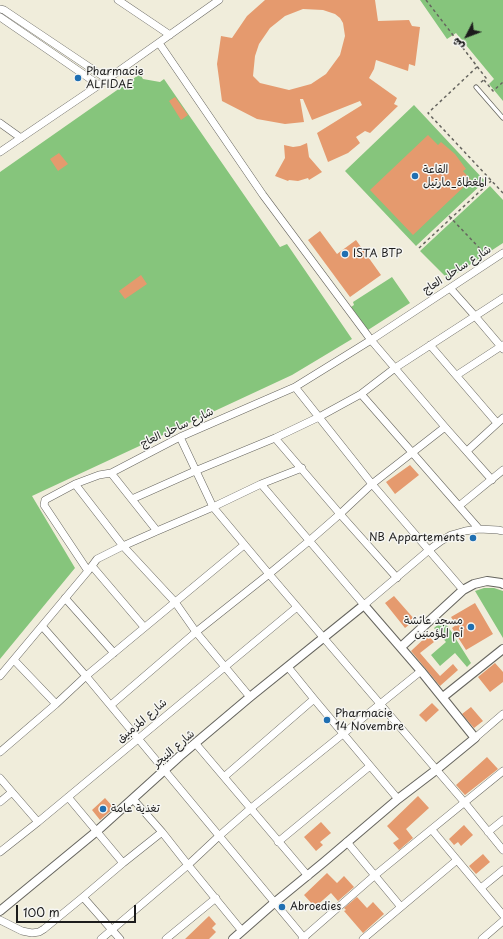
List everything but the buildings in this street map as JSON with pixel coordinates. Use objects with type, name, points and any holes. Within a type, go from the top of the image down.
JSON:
[{"type":"street","points":[[118,0],[170,35]]},
{"type":"street","points":[[0,152],[99,85],[219,0]]},
{"type":"street","points":[[0,9],[4,10],[107,79]]},
{"type":"street","points":[[0,17],[99,85]]},
{"type":"street","points":[[159,42],[263,195],[371,340],[492,480]]},
{"type":"street","points":[[0,123],[21,138]]},
{"type":"street","name":"شارع ساحل العاج","points":[[90,568],[44,505],[45,500],[75,484],[99,475],[111,473],[180,438],[294,388],[371,340],[503,253]]},
{"type":"street","points":[[450,288],[502,347],[457,375]]},
{"type":"street","points":[[132,499],[275,438],[319,417],[361,394],[430,344],[503,298]]},
{"type":"street","points":[[430,344],[497,423]]},
{"type":"street","points":[[294,388],[372,484],[463,590]]},
{"type":"street","points":[[361,394],[479,529]]},
{"type":"street","points":[[467,451],[503,418]]},
{"type":"street","points":[[111,705],[196,632],[269,574],[340,514],[372,484],[445,427]]},
{"type":"street","points":[[180,438],[213,507],[503,850]]},
{"type":"street","points":[[275,438],[397,578]]},
{"type":"street","points":[[0,676],[97,559],[156,530],[213,507],[261,484],[302,468]]},
{"type":"street","points":[[459,506],[503,470]]},
{"type":"street","points":[[111,473],[156,530]]},
{"type":"street","points":[[75,484],[123,546],[175,602],[196,632],[250,697]]},
{"type":"street","points":[[261,484],[308,541],[401,647],[475,738]]},
{"type":"street","points":[[364,605],[429,550],[451,535],[479,529],[501,528]]},
{"type":"street","points":[[0,752],[86,676],[244,544]]},
{"type":"street","points":[[90,568],[144,627]]},
{"type":"street","points":[[401,647],[463,590],[474,584],[487,581],[503,584]]},
{"type":"street","points":[[65,598],[114,653]]},
{"type":"street","name":"شارع النيجر","points":[[0,911],[97,831],[250,697],[324,639],[364,605]]},
{"type":"street","name":"شارع المزمبيق","points":[[0,852],[297,607]]},
{"type":"street","points":[[42,626],[111,705],[303,938],[374,876],[503,771]]},
{"type":"street","points":[[443,698],[503,649]]},
{"type":"street","points":[[14,660],[56,704]]},
{"type":"street","points":[[288,667],[398,800]]},
{"type":"street","points":[[101,939],[188,865],[250,809],[421,671]]},
{"type":"street","points":[[224,777],[314,699]]},
{"type":"street","points":[[233,939],[347,842],[503,714]]},
{"type":"street","points":[[196,744],[308,876]]},
{"type":"street","points":[[278,842],[370,766]]},
{"type":"street","points":[[0,778],[38,822]]},
{"type":"street","points":[[0,802],[12,792]]},
{"type":"street","points":[[68,797],[123,863]]},
{"type":"street","points":[[133,800],[162,832],[242,931]]},
{"type":"street","points":[[488,832],[503,820]]},
{"type":"street","points":[[432,830],[503,915]]},
{"type":"street","points":[[0,920],[22,931],[39,932],[162,832]]},
{"type":"street","points":[[347,842],[400,907]]},
{"type":"street","points":[[363,939],[457,860]]},
{"type":"street","points":[[481,888],[503,870]]},
{"type":"street","points":[[83,897],[120,939]]},
{"type":"street","points":[[166,939],[216,898]]},
{"type":"street","points":[[482,939],[503,921]]},
{"type":"lane","points":[[476,87],[503,118]]},
{"type":"path","points":[[426,0],[486,78],[484,80],[493,91],[503,82]]},
{"type":"path","points":[[477,66],[428,113],[503,193]]},
{"type":"path","points":[[476,87],[484,80]]},
{"type":"path","points":[[419,248],[491,180]]},
{"type":"path","points":[[449,216],[491,261]]},
{"type":"green space","points":[[420,0],[503,0],[503,101],[489,84],[494,79],[456,33],[447,39]]},
{"type":"green space","points":[[140,74],[143,79],[160,82],[164,79],[280,247],[287,244],[352,339],[292,375],[32,496],[75,568],[0,659],[0,172]]},
{"type":"green space","name":"القاعة المغطاة_مارتيل","points":[[414,105],[485,181],[416,246],[345,171]]},
{"type":"green space","points":[[490,186],[503,200],[503,243],[448,279],[420,251]]},
{"type":"green space","points":[[392,277],[410,303],[368,330],[351,307],[354,305],[353,302]]},
{"type":"green space","points":[[484,588],[494,588],[503,591],[503,638],[475,591]]},
{"type":"green space","points":[[444,620],[471,663],[467,667],[455,653],[440,666],[431,655],[446,642],[434,628]]},
{"type":"place","name":"Pharmacie ALFIDAE","points":[[78,78]]},
{"type":"place","name":"القاعة المغطاة_مارتيل","points":[[415,176]]},
{"type":"place","name":"ISTA BTP","points":[[345,254]]},
{"type":"place","name":"NB Appartements","points":[[473,538]]},
{"type":"place","name":"مسجد عائشة أم المؤمنين","points":[[471,627]]},
{"type":"place","name":"Pharmacie 14 Novembre","points":[[327,720]]},
{"type":"place","name":"تغذية عامة","points":[[103,809]]},
{"type":"place","name":"Abroedies","points":[[282,907]]}]
